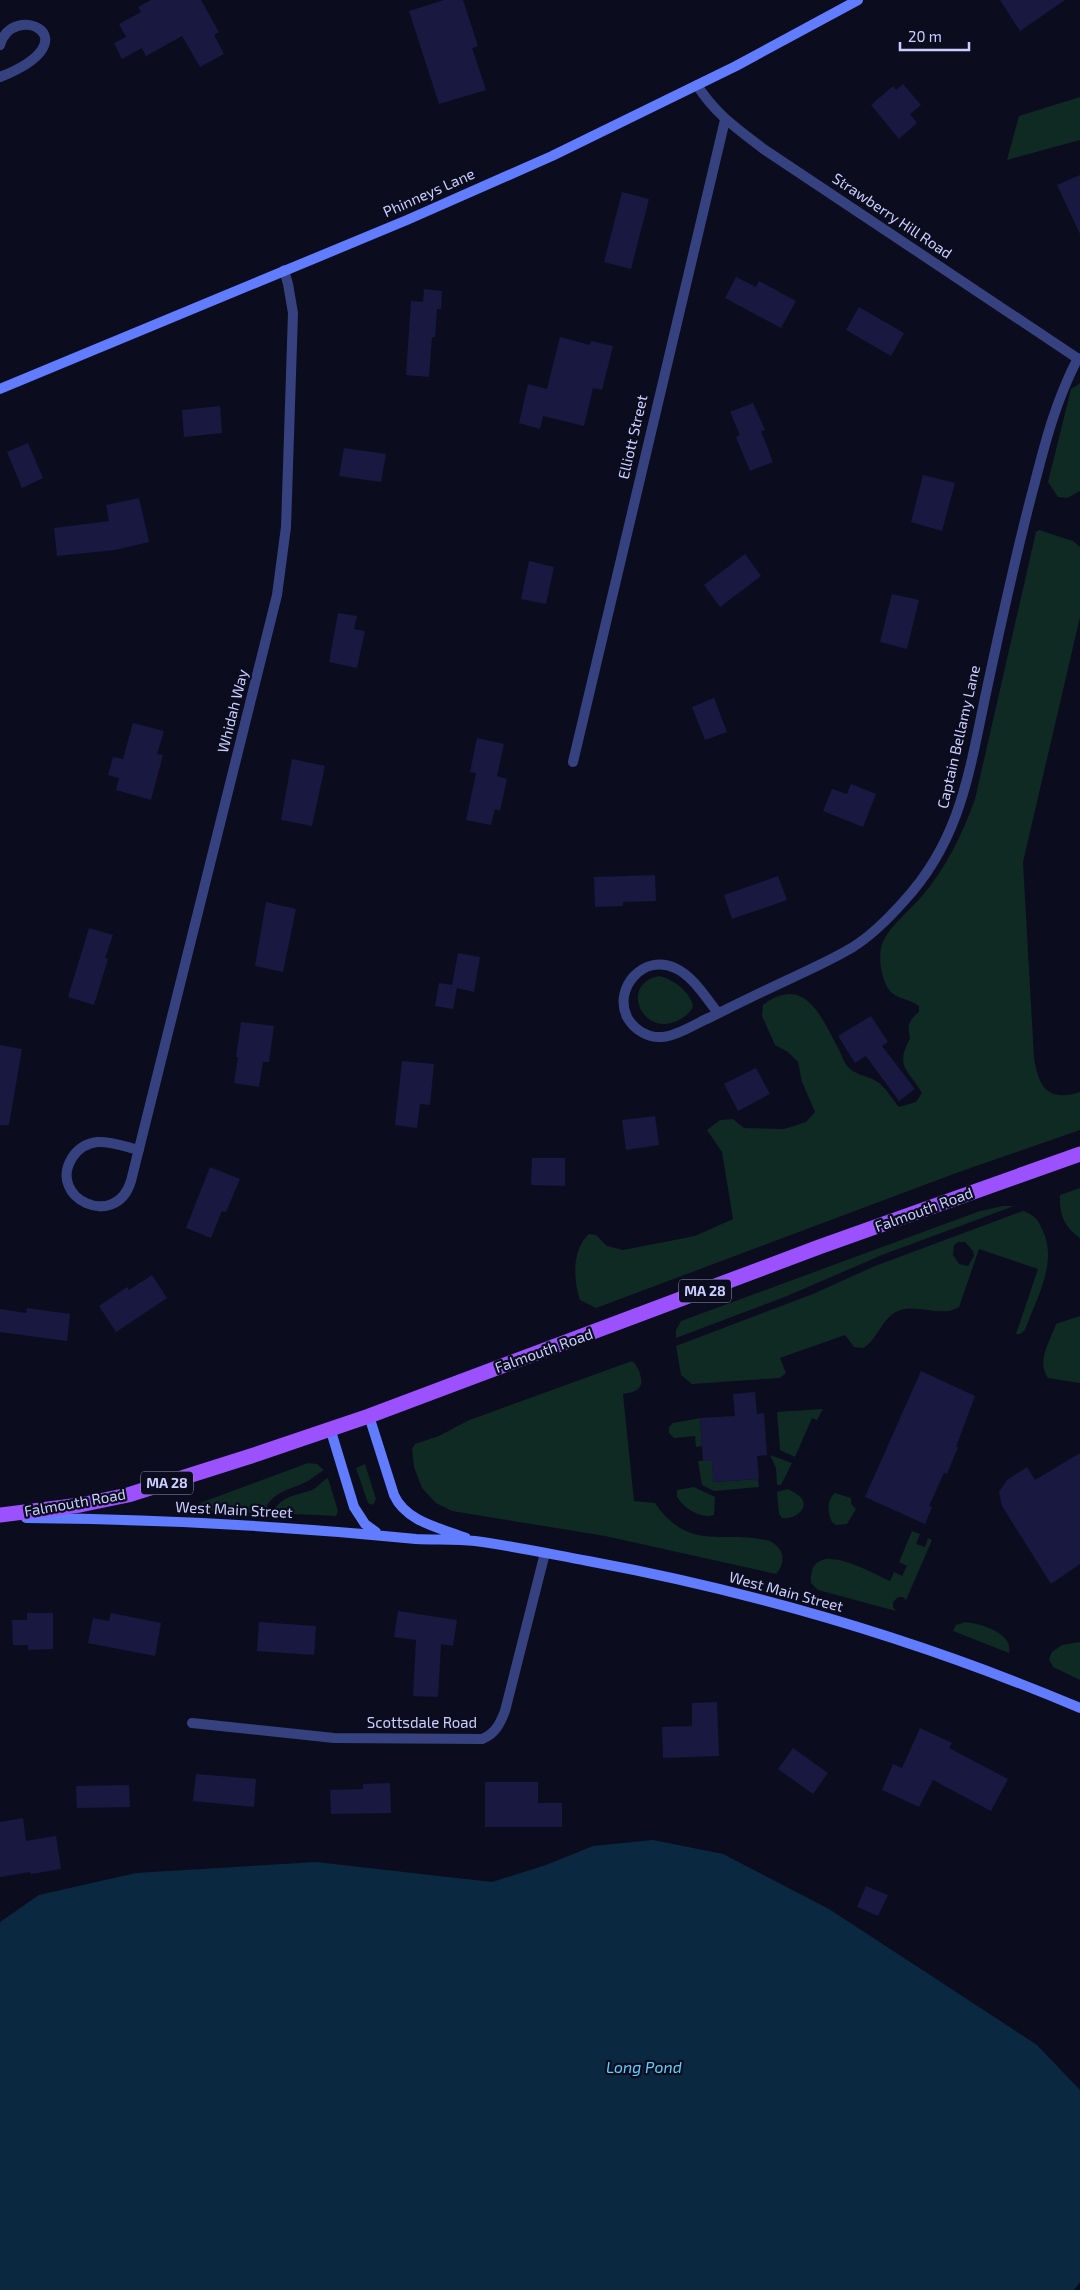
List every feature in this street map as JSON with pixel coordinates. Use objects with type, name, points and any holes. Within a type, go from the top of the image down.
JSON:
[{"type":"main road","name":"Phinneys Lane","points":[[0,389],[407,220],[552,156],[697,86],[858,0]]},
{"type":"main road","name":"Falmouth Road","points":[[0,1516],[80,1505],[128,1495],[369,1416],[819,1247],[1080,1154]]},
{"type":"main road","name":"West Main Street","points":[[369,1416],[394,1495],[400,1505],[411,1515],[424,1522],[474,1541]]},
{"type":"main road","points":[[330,1428],[354,1507],[365,1524],[377,1533]]},
{"type":"main road","name":"West Main Street","points":[[0,1516],[150,1520],[377,1533],[417,1539],[474,1541],[545,1553],[668,1576],[784,1605],[947,1656],[1019,1682],[1080,1708]]},
{"type":"street","points":[[0,44],[2,36],[16,14]]},
{"type":"street","points":[[0,77],[26,65],[36,55],[45,38],[46,28],[41,18]]},
{"type":"street","name":"Strawberry Hill Road","points":[[697,86],[706,100],[725,120],[765,150],[1079,359]]},
{"type":"street","name":"Elliott Street","points":[[573,762],[725,120]]},
{"type":"street","name":"Whidah Way","points":[[139,1150],[104,1142],[84,1146],[74,1155],[68,1167],[68,1180],[73,1193],[83,1202],[96,1206],[115,1203],[129,1188],[139,1150],[277,595],[286,527],[293,313],[284,270]]},
{"type":"street","name":"Captain Bellamy Lane","points":[[718,1013],[682,972],[662,964],[648,966],[635,974],[625,989],[623,1000],[629,1021],[640,1031],[654,1036],[668,1036],[718,1013],[854,946],[886,920],[919,884],[942,848],[956,819],[964,796],[1009,584],[1052,420],[1064,384],[1079,359]]},
{"type":"street","name":"Scottsdale Road","points":[[192,1723],[334,1738],[482,1739],[489,1736],[494,1732],[506,1711],[545,1553]]},
{"type":"green space","points":[[1080,97],[1080,140],[1007,160],[1019,116]]},
{"type":"green space","points":[[1080,383],[1080,491],[1067,498],[1058,497],[1048,482],[1071,389]]},
{"type":"green space","points":[[1039,530],[1073,541],[1080,547],[1080,617],[1023,862],[1034,1058],[1042,1085],[1047,1090],[1053,1094],[1060,1095],[1080,1092],[1080,1130],[959,1172],[596,1308],[580,1300],[575,1274],[577,1256],[583,1240],[589,1234],[596,1235],[607,1246],[623,1250],[695,1236],[733,1219],[722,1152],[707,1130],[720,1120],[733,1119],[744,1128],[784,1129],[806,1122],[815,1112],[802,1082],[798,1062],[788,1052],[775,1045],[762,1016],[763,1005],[778,996],[790,994],[801,997],[819,1013],[845,1063],[851,1070],[879,1083],[899,1107],[916,1102],[922,1093],[903,1062],[903,1056],[910,1038],[910,1023],[919,1012],[919,1006],[895,995],[889,990],[884,980],[881,966],[881,947],[890,930],[922,896],[939,874],[953,850],[975,799],[1036,532]]},
{"type":"green space","points":[[659,976],[680,986],[688,995],[693,1005],[685,1016],[677,1021],[665,1024],[654,1022],[645,1016],[640,1008],[638,998],[640,989],[647,981]]},
{"type":"green space","points":[[1080,1188],[1080,1238],[1066,1225],[1062,1214],[1060,1195]]},
{"type":"green space","points":[[1003,1206],[1014,1206],[882,1255],[787,1296],[676,1338],[676,1330],[681,1321],[980,1211]]},
{"type":"green space","points":[[1023,1211],[1035,1217],[1039,1222],[1047,1241],[1047,1267],[1044,1280],[1025,1330],[1020,1334],[1016,1334],[1038,1269],[979,1249],[959,1307],[953,1310],[901,1310],[894,1313],[884,1322],[873,1339],[863,1348],[854,1347],[845,1335],[780,1358],[786,1373],[780,1378],[692,1384],[681,1375],[676,1346],[813,1294],[875,1266]],"holes":[[[958,1242],[965,1242],[973,1251],[974,1256],[968,1266],[959,1264],[953,1255],[954,1245]]]},
{"type":"green space","points":[[1080,1316],[1080,1383],[1048,1378],[1043,1365],[1045,1351],[1056,1324]]},
{"type":"green space","points":[[632,1361],[640,1374],[641,1385],[636,1390],[623,1394],[634,1501],[655,1503],[668,1518],[681,1528],[694,1534],[770,1541],[779,1548],[782,1556],[781,1565],[776,1574],[605,1536],[452,1511],[436,1503],[422,1488],[414,1467],[412,1449],[415,1444],[439,1436],[467,1421]]},
{"type":"green space","points":[[823,1409],[817,1420],[812,1418],[795,1457],[780,1450],[777,1412]]},
{"type":"green space","points":[[700,1418],[702,1446],[696,1447],[695,1436],[674,1438],[669,1433],[669,1427],[673,1423]]},
{"type":"green space","points":[[770,1455],[792,1463],[781,1485],[777,1485],[776,1468]]},
{"type":"green space","points":[[712,1460],[714,1482],[758,1479],[759,1487],[714,1491],[702,1485],[698,1461]]},
{"type":"green space","points":[[308,1463],[317,1464],[324,1470],[307,1482],[275,1496],[264,1513],[200,1510],[192,1506]]},
{"type":"green space","points":[[365,1464],[376,1499],[373,1505],[368,1503],[356,1468]]},
{"type":"green space","points":[[328,1478],[338,1511],[336,1516],[273,1513],[276,1507],[284,1500],[312,1490]]},
{"type":"green space","points":[[694,1487],[715,1497],[714,1515],[703,1516],[693,1512],[677,1497],[677,1490]]},
{"type":"green space","points":[[788,1489],[798,1494],[804,1503],[798,1514],[790,1518],[782,1518],[779,1514],[777,1492]]},
{"type":"green space","points":[[835,1493],[851,1498],[851,1504],[856,1509],[847,1524],[836,1525],[830,1518],[829,1502]]},
{"type":"green space","points":[[912,1531],[920,1534],[916,1544],[925,1547],[928,1538],[932,1540],[906,1600],[903,1597],[898,1597],[893,1602],[893,1607],[896,1611],[818,1590],[811,1583],[813,1569],[819,1561],[829,1559],[855,1565],[890,1581],[894,1572],[902,1576],[907,1566],[899,1562]]},
{"type":"green space","points":[[966,1622],[988,1627],[1002,1635],[1009,1646],[1009,1653],[953,1631],[956,1625]]},
{"type":"green space","points":[[1080,1642],[1080,1680],[1053,1667],[1049,1659],[1052,1652],[1062,1645]]},
{"type":"water","name":"Long Pond","points":[[653,1840],[723,1854],[829,1909],[1037,2045],[1080,2090],[1080,2282],[1074,2290],[0,2290],[0,1922],[39,1895],[136,1873],[316,1862],[492,1882],[546,1865],[593,1846]]},
{"type":"building","points":[[151,0],[201,0],[219,32],[214,35],[224,54],[200,67],[182,36],[146,56],[142,48],[122,59],[114,43],[126,37],[119,24],[141,12],[138,7]]},
{"type":"building","points":[[444,0],[463,0],[478,46],[472,48],[486,90],[439,104],[409,11]]},
{"type":"building","points":[[1000,0],[1065,0],[1020,31]]},
{"type":"building","points":[[903,84],[921,105],[910,114],[917,123],[899,139],[871,105],[893,86],[896,90]]},
{"type":"building","points":[[1080,175],[1080,234],[1057,185]]},
{"type":"building","points":[[622,192],[649,199],[631,269],[604,262]]},
{"type":"building","points":[[736,277],[756,287],[759,281],[796,301],[781,328],[725,298]]},
{"type":"building","points":[[424,289],[442,291],[441,309],[437,309],[435,337],[432,337],[429,377],[406,375],[411,301],[423,302]]},
{"type":"building","points":[[859,307],[904,333],[891,356],[846,330]]},
{"type":"building","points":[[560,337],[590,345],[591,341],[613,346],[602,390],[593,388],[584,426],[543,416],[540,429],[519,423],[528,384],[547,389]]},
{"type":"building","points":[[753,403],[765,430],[761,431],[773,462],[750,471],[736,437],[740,435],[730,412]]},
{"type":"building","points":[[220,406],[222,433],[184,437],[182,410]]},
{"type":"building","points":[[28,443],[43,478],[22,488],[7,452]]},
{"type":"building","points":[[344,448],[386,454],[381,482],[339,476]]},
{"type":"building","points":[[923,475],[955,483],[942,531],[911,522]]},
{"type":"building","points":[[139,498],[149,542],[115,550],[57,556],[54,528],[109,521],[106,505]]},
{"type":"building","points":[[745,554],[761,576],[720,607],[704,585]]},
{"type":"building","points":[[529,561],[554,567],[546,604],[521,599]]},
{"type":"building","points":[[892,594],[919,600],[907,649],[880,642]]},
{"type":"building","points":[[338,613],[357,616],[354,629],[365,631],[357,668],[329,662]]},
{"type":"building","points":[[714,698],[727,732],[705,740],[692,707]]},
{"type":"building","points":[[133,723],[164,731],[157,754],[163,755],[151,800],[116,790],[119,778],[108,775],[113,757],[123,759]]},
{"type":"building","points":[[477,738],[504,744],[497,776],[507,779],[500,811],[495,809],[491,825],[466,820],[476,773],[470,772]]},
{"type":"building","points":[[292,759],[325,766],[312,826],[281,820]]},
{"type":"building","points":[[851,784],[876,794],[863,827],[823,811],[832,789],[847,794]]},
{"type":"building","points":[[655,875],[656,901],[623,902],[623,906],[595,907],[594,877]]},
{"type":"building","points":[[778,876],[787,900],[732,919],[724,895]]},
{"type":"building","points":[[266,902],[296,909],[283,972],[255,966]]},
{"type":"building","points":[[89,928],[113,935],[105,958],[108,959],[94,1005],[68,997]]},
{"type":"building","points":[[458,953],[480,957],[474,992],[457,988],[453,1009],[435,1006],[439,983],[452,985]]},
{"type":"building","points":[[871,1016],[888,1042],[882,1046],[915,1089],[899,1101],[866,1056],[855,1063],[838,1036]]},
{"type":"building","points":[[241,1022],[274,1026],[269,1062],[263,1062],[259,1087],[234,1083]]},
{"type":"building","points":[[0,1045],[22,1049],[9,1125],[0,1125]]},
{"type":"building","points":[[402,1061],[434,1064],[430,1105],[420,1104],[417,1128],[395,1125]]},
{"type":"building","points":[[756,1068],[770,1094],[738,1111],[724,1084]]},
{"type":"building","points":[[655,1116],[659,1145],[626,1150],[622,1120]]},
{"type":"building","points":[[532,1158],[565,1158],[565,1186],[531,1185]]},
{"type":"building","points":[[210,1167],[240,1179],[226,1212],[222,1211],[211,1238],[186,1228]]},
{"type":"building","points":[[152,1275],[167,1298],[116,1332],[99,1306],[127,1287],[129,1290]]},
{"type":"building","points":[[27,1308],[70,1314],[67,1341],[0,1332],[0,1309],[26,1313]]},
{"type":"building","points":[[921,1371],[975,1396],[947,1474],[944,1473],[929,1506],[932,1507],[925,1524],[865,1497]]},
{"type":"building","points":[[755,1392],[757,1414],[764,1413],[767,1455],[757,1456],[759,1479],[713,1482],[712,1461],[703,1461],[700,1418],[735,1416],[733,1394]]},
{"type":"building","points":[[1080,1453],[1080,1564],[1051,1584],[1002,1506],[999,1492],[1007,1480],[1027,1467],[1035,1480]]},
{"type":"building","points":[[398,1611],[457,1620],[453,1646],[441,1644],[438,1697],[413,1696],[416,1640],[394,1637]]},
{"type":"building","points":[[27,1613],[53,1613],[53,1649],[28,1650],[28,1645],[13,1645],[12,1620],[27,1620]]},
{"type":"building","points":[[111,1613],[161,1623],[155,1656],[88,1643],[93,1618],[109,1621]]},
{"type":"building","points":[[259,1622],[316,1626],[314,1655],[257,1651]]},
{"type":"building","points":[[717,1702],[719,1756],[663,1758],[662,1727],[692,1726],[692,1703]]},
{"type":"building","points":[[920,1728],[952,1743],[949,1748],[1008,1779],[991,1811],[933,1780],[919,1807],[882,1790],[893,1764],[902,1768]]},
{"type":"building","points":[[793,1748],[828,1773],[813,1794],[778,1769]]},
{"type":"building","points":[[196,1774],[256,1779],[254,1807],[193,1801]]},
{"type":"building","points":[[485,1782],[538,1782],[538,1803],[562,1803],[562,1827],[485,1827]]},
{"type":"building","points":[[390,1783],[391,1813],[331,1814],[330,1790],[363,1789],[363,1784]]},
{"type":"building","points":[[129,1785],[130,1807],[77,1808],[76,1786]]},
{"type":"building","points":[[23,1818],[26,1841],[56,1836],[61,1869],[0,1877],[0,1822]]},
{"type":"building","points":[[866,1886],[888,1895],[878,1916],[857,1907]]}]
